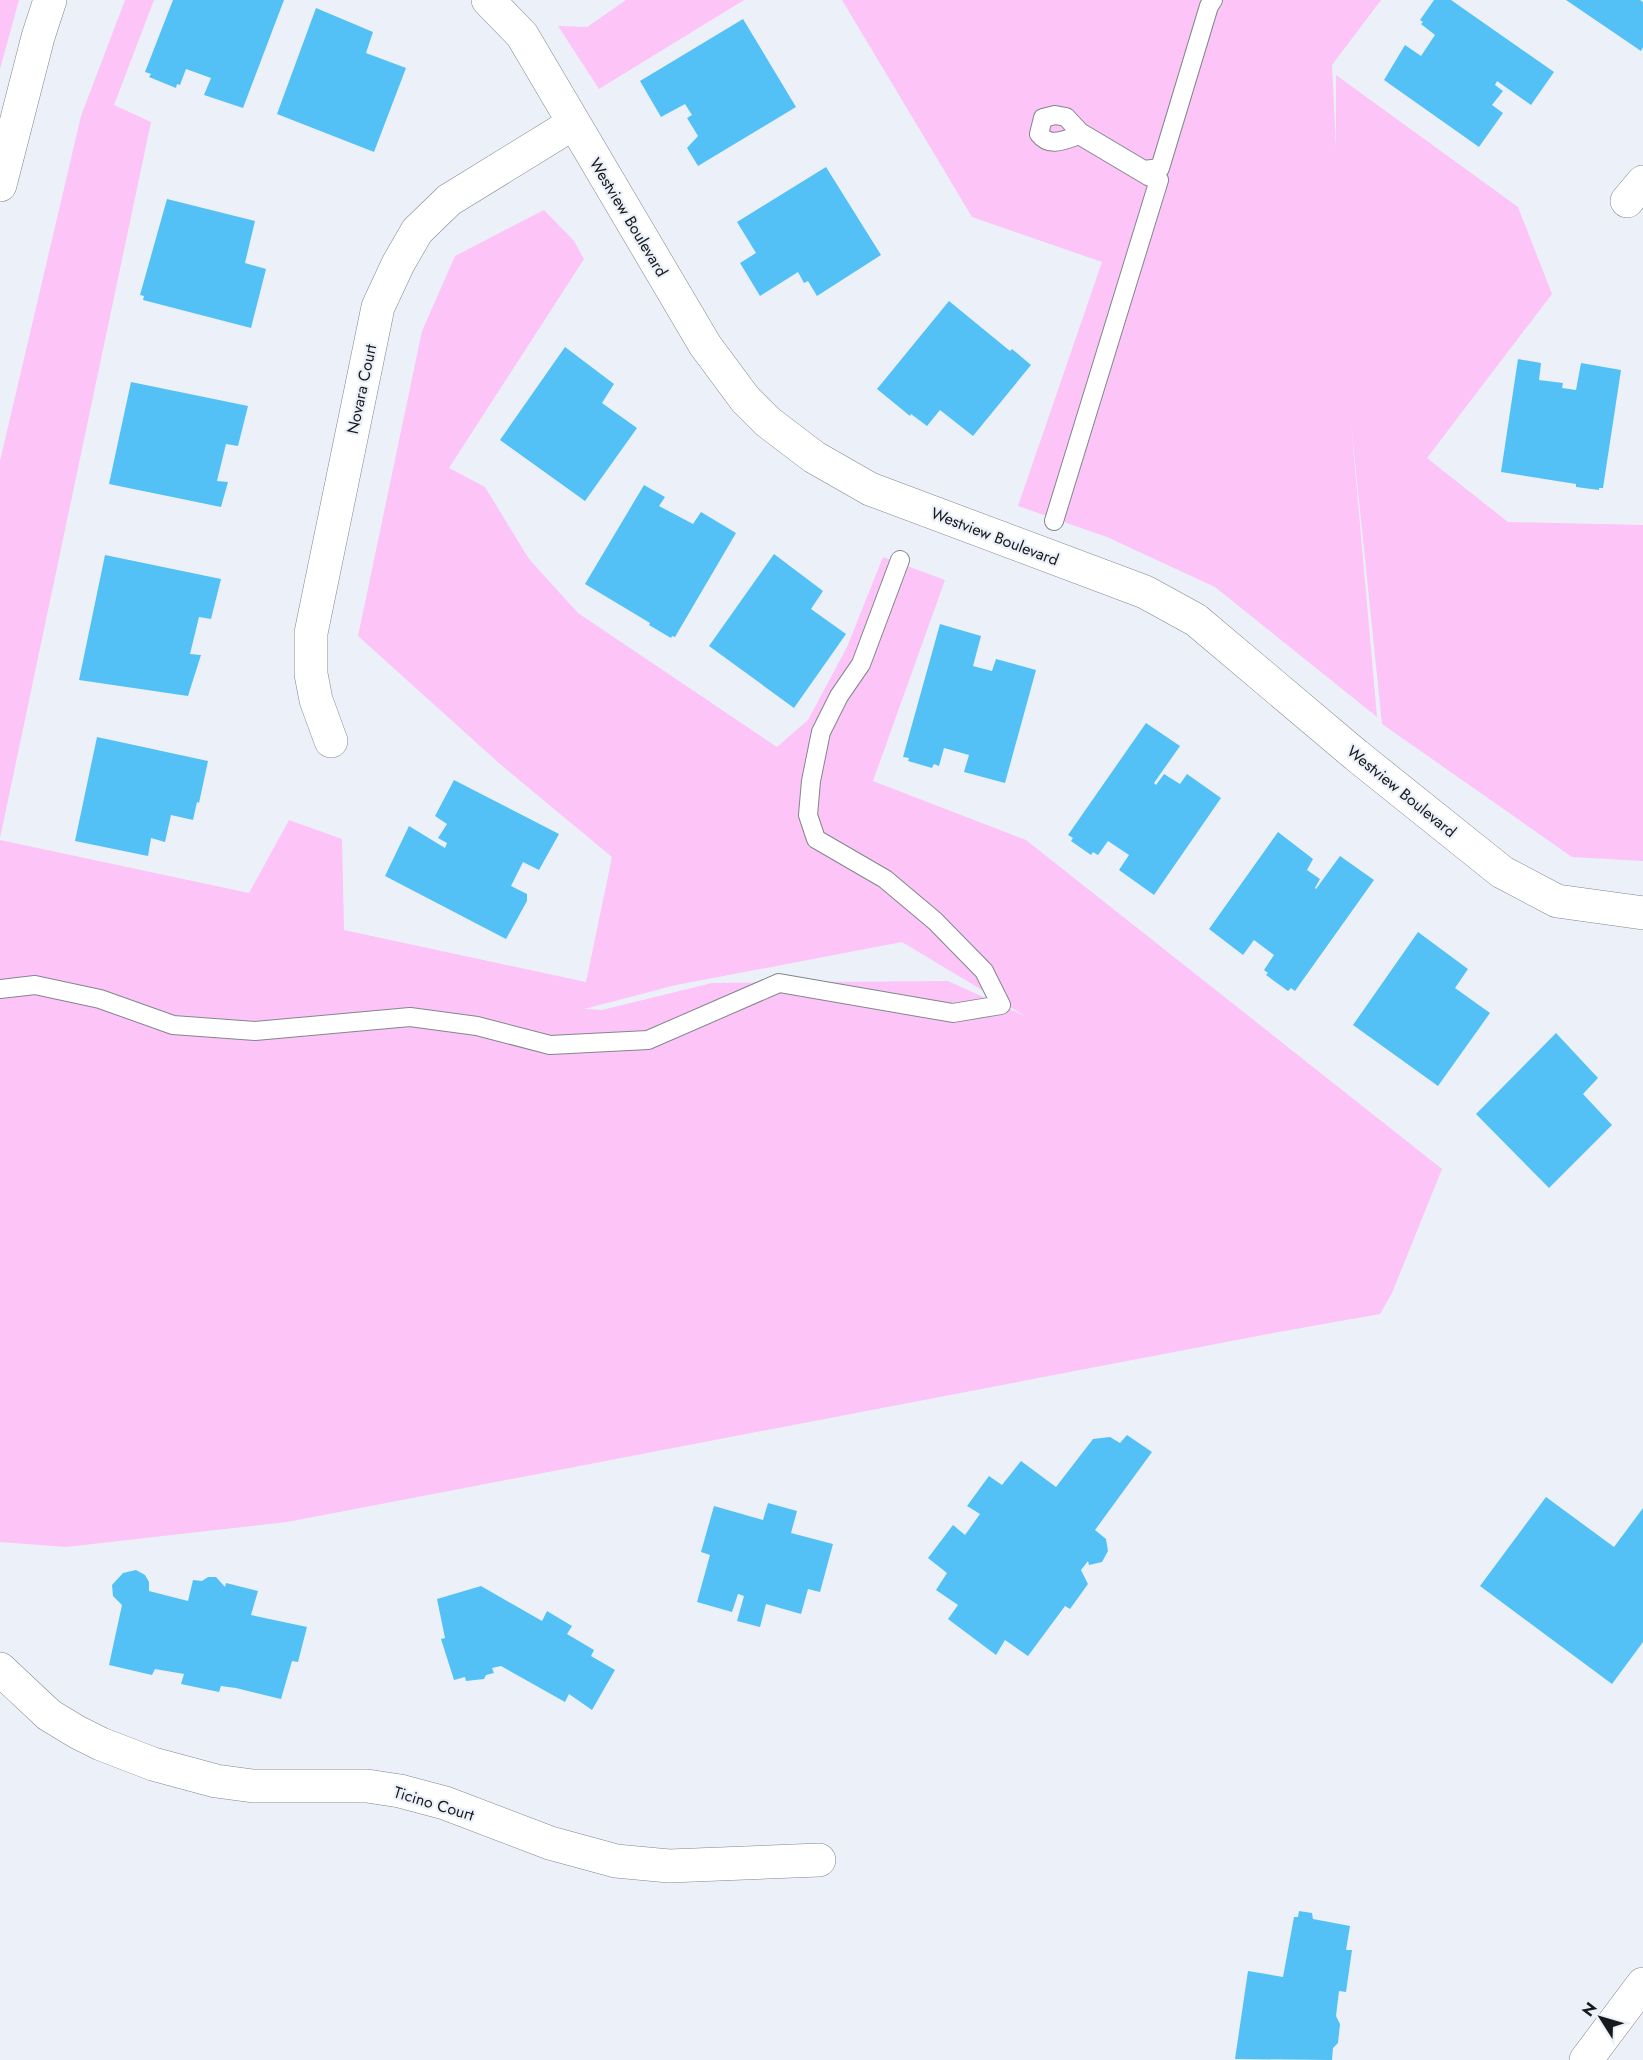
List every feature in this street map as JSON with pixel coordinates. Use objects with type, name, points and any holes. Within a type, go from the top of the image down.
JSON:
[{"type":"street","points":[[0,184],[35,48],[50,0]]},
{"type":"street","name":"Westview Boulevard","points":[[488,0],[522,35],[705,345],[745,399],[768,422],[814,457],[870,489],[1145,592],[1196,620],[1356,755],[1502,872],[1557,901],[1643,913]]},
{"type":"street","name":"Novara Court","points":[[331,741],[316,700],[311,674],[311,633],[378,307],[398,264],[417,231],[449,200],[574,123]]},
{"type":"street","name":"Ticino Court","points":[[0,1669],[49,1714],[77,1732],[153,1764],[216,1781],[253,1786],[367,1786],[400,1791],[445,1803],[550,1843],[616,1862],[669,1866],[819,1860]]},
{"type":"street","points":[[1586,2060],[1643,1984]]},
{"type":"lane","points":[[1054,521],[1159,180],[1148,176],[1078,135],[1057,143],[1044,140],[1039,134],[1043,118],[1055,115],[1066,117],[1080,132],[1144,170],[1160,168],[1209,6],[1213,0]]},
{"type":"lane","points":[[0,989],[35,985],[99,999],[173,1025],[255,1031],[410,1017],[477,1026],[550,1045],[648,1040],[779,982],[953,1013],[1002,1005],[984,970],[935,921],[885,879],[816,839],[808,815],[811,781],[820,732],[839,696],[861,664],[900,560]]},
{"type":"shaded area","points":[[0,0],[19,0],[0,69]]},
{"type":"shaded area","points":[[125,0],[154,0],[114,105],[151,122],[0,838],[0,461],[81,116]]},
{"type":"shaded area","points":[[626,0],[744,0],[599,89],[558,26],[587,27]]},
{"type":"shaded area","points":[[842,0],[1381,0],[1332,65],[1336,148],[1336,75],[1518,207],[1552,294],[1427,458],[1508,522],[1643,525],[1643,861],[1572,857],[1382,724],[1351,423],[1377,717],[1215,587],[1107,537],[1018,506],[1102,262],[972,217]]},
{"type":"shaded area","points":[[544,210],[574,241],[584,259],[449,468],[485,487],[529,559],[578,613],[777,747],[808,720],[847,647],[883,557],[945,580],[873,781],[1026,840],[1442,1169],[1392,1293],[1380,1314],[287,1522],[66,1547],[0,1542],[0,840],[249,893],[289,820],[342,839],[344,930],[586,982],[612,857],[500,764],[358,636],[422,331],[455,256]],"holes":[[[902,942],[1025,1016],[948,981],[712,983],[602,1010],[584,1009],[676,985]]]},
{"type":"building","points":[[173,0],[284,0],[243,108],[204,95],[211,78],[186,69],[180,85],[177,84],[176,88],[149,77],[151,74],[145,72]]},
{"type":"building","points":[[1434,0],[1451,0],[1554,72],[1531,105],[1497,81],[1495,85],[1503,91],[1492,105],[1503,113],[1479,147],[1384,80],[1405,45],[1421,56],[1435,35],[1421,24],[1423,22],[1420,20]]},
{"type":"building","points":[[1566,0],[1640,0],[1643,2],[1643,47],[1641,51]]},
{"type":"building","points":[[316,8],[373,32],[366,53],[406,68],[374,152],[277,114]]},
{"type":"building","points":[[743,19],[796,107],[698,166],[687,148],[698,136],[687,118],[692,115],[685,104],[661,117],[640,81]]},
{"type":"building","points":[[826,167],[881,255],[817,296],[808,281],[804,283],[798,272],[760,296],[740,263],[756,253],[737,222]]},
{"type":"building","points":[[167,199],[255,221],[245,263],[266,269],[251,328],[143,300],[144,296],[140,295]]},
{"type":"building","points":[[949,301],[1010,351],[1012,349],[1031,365],[973,436],[940,410],[927,426],[911,414],[910,416],[877,389]]},
{"type":"building","points":[[565,347],[614,384],[602,403],[637,428],[585,501],[500,440]]},
{"type":"building","points":[[1518,359],[1541,363],[1539,380],[1563,383],[1562,388],[1576,390],[1581,363],[1621,370],[1603,488],[1599,490],[1576,487],[1576,484],[1501,472]]},
{"type":"building","points":[[131,382],[248,406],[238,446],[226,444],[217,481],[228,482],[221,507],[109,484]]},
{"type":"building","points":[[644,485],[665,497],[659,506],[693,524],[701,512],[736,533],[675,637],[671,638],[585,584]]},
{"type":"building","points":[[774,554],[823,591],[811,609],[846,634],[794,708],[709,646]]},
{"type":"building","points":[[105,555],[221,579],[211,619],[199,617],[190,654],[201,655],[188,696],[79,680]]},
{"type":"building","points":[[940,624],[981,636],[973,666],[992,671],[996,659],[1036,670],[1005,783],[964,772],[969,755],[944,748],[939,766],[934,764],[932,768],[908,761],[909,758],[903,757]]},
{"type":"building","points":[[1146,723],[1180,746],[1154,783],[1156,785],[1164,774],[1180,784],[1187,774],[1221,798],[1154,895],[1119,870],[1129,855],[1108,841],[1098,855],[1093,852],[1091,855],[1071,841],[1073,838],[1068,835]]},
{"type":"building","points":[[97,737],[208,761],[193,820],[171,815],[165,842],[151,838],[148,856],[75,841]]},
{"type":"building","points":[[454,780],[559,834],[539,870],[523,862],[511,886],[527,894],[527,901],[506,939],[385,876],[409,826],[445,848],[447,843],[438,838],[447,824],[435,816]]},
{"type":"building","points":[[1278,832],[1313,859],[1307,870],[1320,879],[1316,889],[1340,856],[1374,880],[1295,991],[1291,988],[1288,991],[1266,975],[1268,973],[1264,970],[1274,955],[1254,940],[1243,955],[1209,929]]},
{"type":"building","points":[[1418,932],[1468,969],[1455,988],[1490,1013],[1438,1086],[1353,1025]]},
{"type":"building","points":[[1556,1033],[1598,1078],[1583,1094],[1612,1125],[1549,1188],[1476,1114]]},
{"type":"building","points":[[1127,1435],[1152,1452],[1095,1530],[1106,1539],[1108,1551],[1102,1562],[1089,1565],[1088,1561],[1081,1570],[1088,1584],[1070,1609],[1065,1606],[1028,1656],[1005,1640],[996,1655],[948,1619],[958,1605],[936,1590],[947,1573],[928,1558],[953,1525],[965,1535],[980,1514],[967,1506],[989,1476],[1002,1485],[1021,1461],[1056,1487],[1093,1439],[1110,1437],[1120,1443]]},
{"type":"building","points":[[1546,1497],[1614,1547],[1643,1508],[1643,1642],[1612,1684],[1480,1586]]},
{"type":"building","points":[[768,1503],[797,1511],[791,1533],[833,1544],[820,1592],[808,1589],[801,1614],[766,1604],[760,1627],[737,1621],[744,1596],[738,1594],[732,1612],[697,1602],[710,1555],[701,1552],[714,1506],[763,1520]]},
{"type":"building","points":[[136,1570],[145,1575],[149,1582],[149,1591],[188,1601],[193,1580],[202,1581],[208,1577],[216,1577],[225,1587],[226,1583],[258,1591],[251,1615],[307,1627],[298,1662],[292,1661],[281,1699],[236,1688],[221,1686],[219,1692],[181,1684],[184,1674],[155,1669],[152,1675],[109,1665],[122,1605],[113,1596],[112,1585],[123,1573]]},
{"type":"building","points":[[481,1586],[542,1621],[547,1611],[572,1626],[567,1634],[594,1650],[591,1656],[615,1670],[592,1710],[569,1694],[565,1702],[501,1666],[492,1668],[494,1673],[486,1675],[484,1679],[466,1681],[465,1677],[454,1680],[441,1639],[445,1638],[437,1599]]},
{"type":"building","points":[[1299,1911],[1312,1913],[1313,1919],[1350,1926],[1346,1950],[1352,1950],[1346,1992],[1339,1991],[1336,2016],[1340,2024],[1338,2043],[1333,2048],[1332,2060],[1235,2059],[1248,1971],[1283,1977],[1294,1917],[1298,1917]]}]
